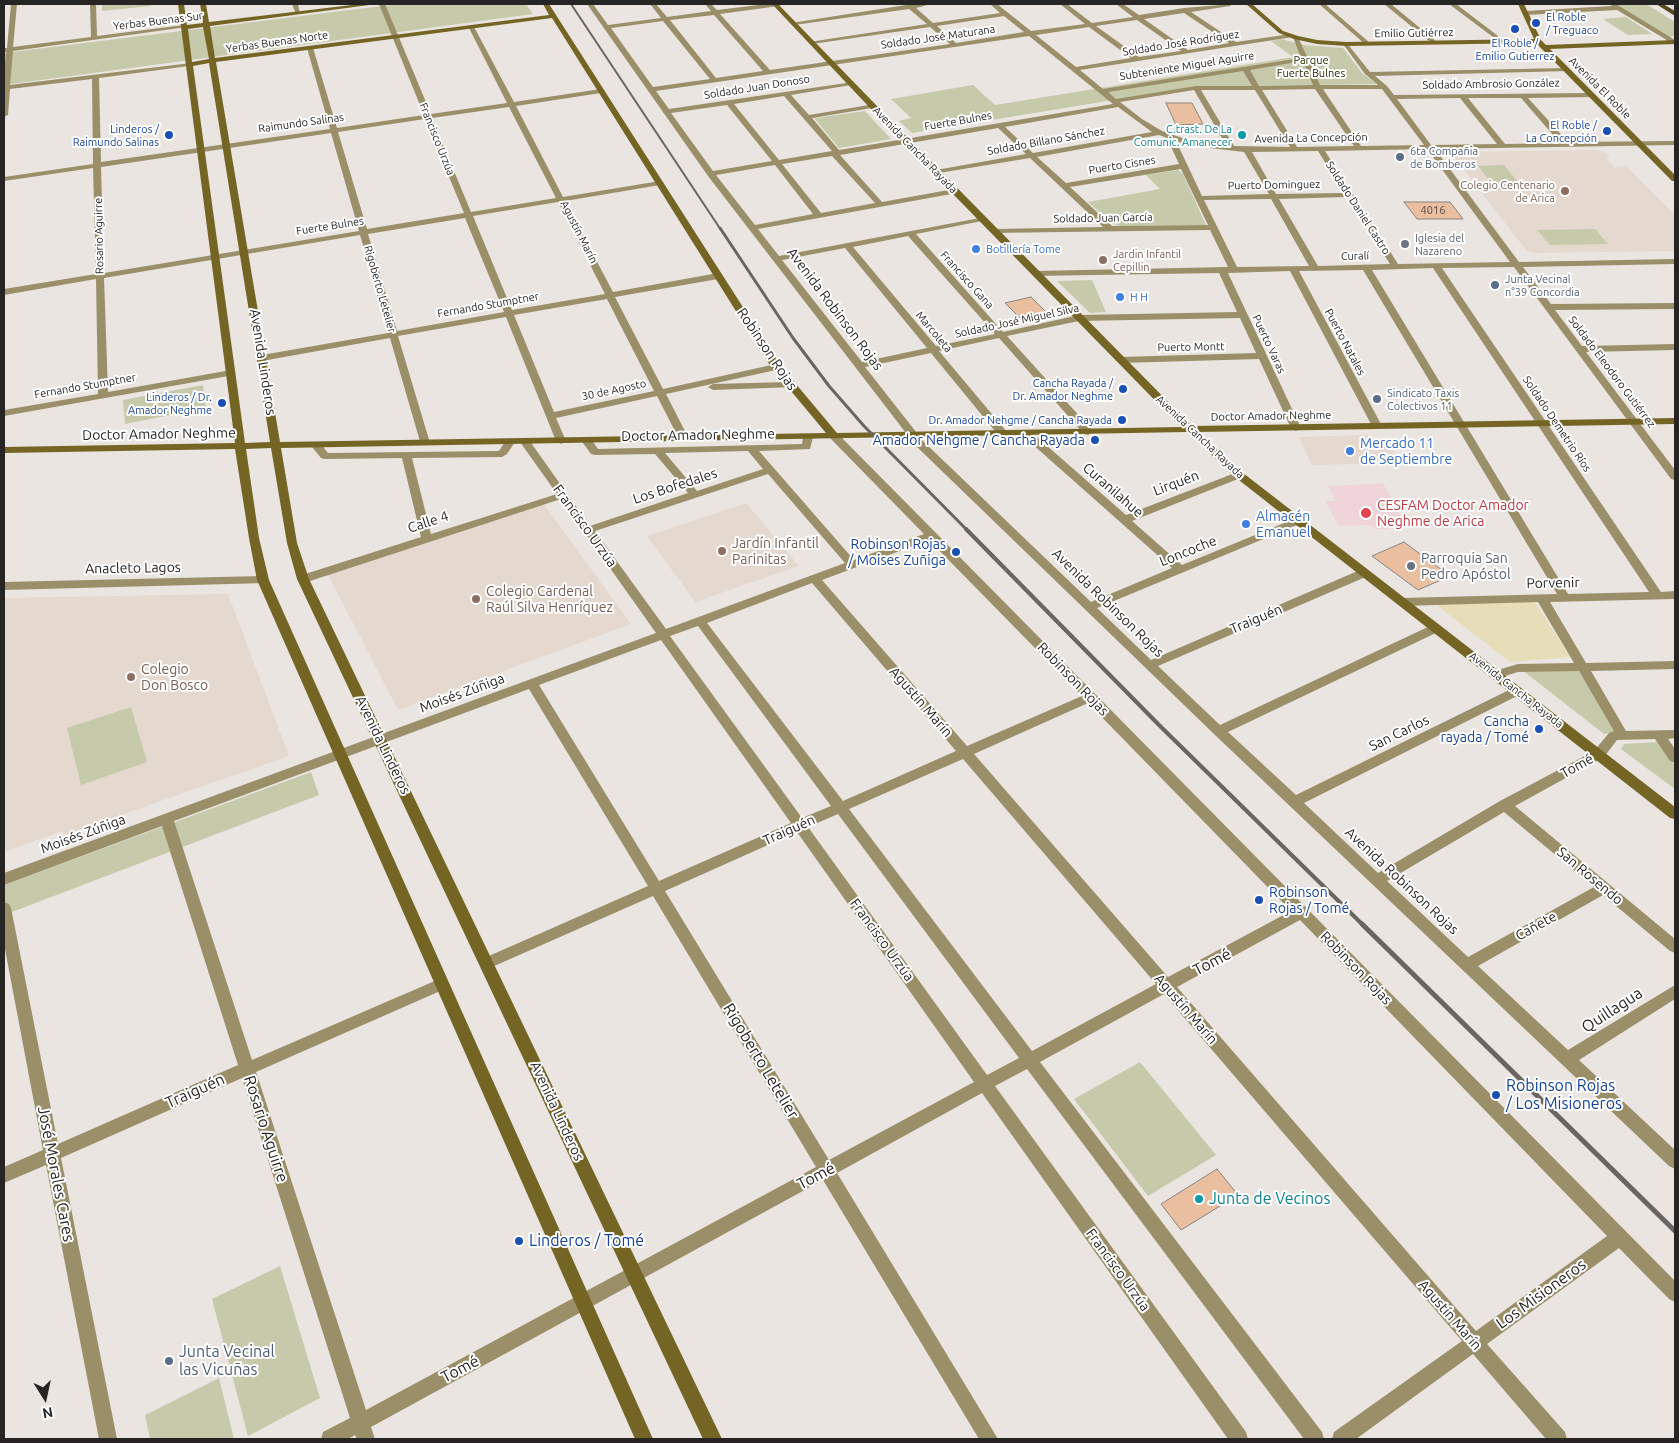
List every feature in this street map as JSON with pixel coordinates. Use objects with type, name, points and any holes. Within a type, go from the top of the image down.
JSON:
[{"type":"main road","points":[[1659,4],[1675,14]]},
{"type":"street","points":[[4,114],[7,50],[14,4]]},
{"type":"street","points":[[93,4],[94,39]]},
{"type":"street","points":[[181,4],[240,446],[254,538],[263,580],[644,1439]]},
{"type":"street","name":"Avenida Linderos","points":[[203,4],[292,543],[303,579],[713,1439]]},
{"type":"street","points":[[295,4],[298,13]]},
{"type":"street","name":"Yerbas Buenas Sur","points":[[7,50],[374,4]]},
{"type":"street","name":"Francisco Urzúa","points":[[382,4],[561,441]]},
{"type":"street","name":"Robinson Rojas","points":[[546,4],[776,367],[790,385],[835,436],[1675,1293]]},
{"type":"street","name":"Avenida Robinson Rojas","points":[[590,4],[711,174],[912,435],[1148,665],[1675,1160]]},
{"type":"street","points":[[653,4],[714,80]]},
{"type":"street","points":[[708,4],[768,72]]},
{"type":"street","points":[[606,27],[777,4]]},
{"type":"street","name":"Avenida Cancha Rayada","points":[[777,4],[872,106],[1120,360],[1190,430],[1239,475],[1675,814]]},
{"type":"street","points":[[794,23],[910,5],[928,4]]},
{"type":"street","name":"Avenida La Concepción","points":[[993,4],[1145,125],[1159,133],[1193,144],[1247,150],[1675,144]]},
{"type":"street","points":[[1063,4],[1138,60]]},
{"type":"street","points":[[1119,4],[1187,52]]},
{"type":"street","name":"Soldado José Maturana","points":[[650,90],[1230,4]]},
{"type":"street","points":[[1249,4],[1276,29],[1293,37],[1318,88],[1359,148]]},
{"type":"street","points":[[1322,4],[1368,44]]},
{"type":"street","points":[[1387,4],[1398,4]]},
{"type":"street","points":[[1387,4],[1435,43]]},
{"type":"street","points":[[1452,4],[1503,42]]},
{"type":"street","name":"Avenida El Roble","points":[[1521,4],[1541,44],[1675,179]]},
{"type":"street","points":[[910,5],[954,44]]},
{"type":"street","points":[[1525,13],[1615,6],[1675,43]]},
{"type":"street","points":[[1184,10],[1236,45]]},
{"type":"street","points":[[812,42],[1006,14]]},
{"type":"street","name":"Yerbas Buenas Norte","points":[[5,88],[553,16]]},
{"type":"street","name":"Agustín Marín","points":[[472,26],[662,392],[684,439]]},
{"type":"street","name":"Emilio Gutiérrez","points":[[1293,37],[1317,42],[1346,44],[1503,42],[1541,44],[1675,43]]},
{"type":"street","name":"Soldado José Rodríguez","points":[[1075,69],[1293,37]]},
{"type":"street","name":"Soldado Eleodoro Gutiérrez","points":[[1346,44],[1368,74],[1385,87],[1675,477]]},
{"type":"street","name":"Rigoberto Letelier","points":[[310,48],[425,443]]},
{"type":"street","name":"Subteniente Miguel Aguirre","points":[[1102,91],[1305,59]]},
{"type":"street","points":[[1245,68],[1295,149]]},
{"type":"street","points":[[1368,74],[1567,70]]},
{"type":"street","name":"Rosario Aguirre","points":[[95,76],[103,396]]},
{"type":"street","name":"Soldado Juan Donoso","points":[[666,112],[851,83]]},
{"type":"street","name":"Subteniente Miguel Aguirre","points":[[1117,103],[1196,88],[1385,87]]},
{"type":"street","points":[[1196,88],[1232,149]]},
{"type":"street","name":"Raimundo Salinas","points":[[4,179],[601,91]]},
{"type":"street","points":[[786,94],[880,204]]},
{"type":"street","points":[[1522,95],[1566,145]]},
{"type":"street","name":"Soldado Ambrosio González","points":[[1392,97],[1591,95]]},
{"type":"street","points":[[1462,96],[1503,146]]},
{"type":"street","points":[[729,102],[819,216]]},
{"type":"street","name":"Fuerte Bulnes","points":[[711,174],[1117,103]]},
{"type":"street","points":[[807,117],[872,106]]},
{"type":"street","points":[[999,125],[1110,229]]},
{"type":"street","name":"Soldado Billano Sánchez","points":[[936,172],[1159,133]]},
{"type":"street","points":[[1170,137],[1234,270]]},
{"type":"street","name":"Soldado Daniel Castro","points":[[1320,149],[1396,266]]},
{"type":"street","points":[[1247,150],[1314,268]]},
{"type":"street","name":"Puerto Cisnes","points":[[1064,186],[1184,166]]},
{"type":"street","name":"Fuerte Bulnes","points":[[4,292],[660,184]]},
{"type":"street","points":[[752,228],[954,190]]},
{"type":"street","name":"Puerto Dominguez","points":[[1199,198],[1350,195]]},
{"type":"street","points":[[776,259],[982,219]]},
{"type":"street","name":"Soldado Juan García","points":[[994,231],[1213,226]]},
{"type":"street","name":"Francisco Gana","points":[[910,233],[1088,432]]},
{"type":"street","name":"Marcoleta","points":[[847,245],[1004,434]]},
{"type":"street","name":"Curalí","points":[[1036,274],[1675,261]]},
{"type":"street","name":"Soldado Demetrio Ríos","points":[[1436,266],[1658,596]]},
{"type":"street","name":"Soldado Daniel Castro","points":[[1366,267],[1565,598]]},
{"type":"street","name":"Puerto Natales","points":[[1293,268],[1376,426]]},
{"type":"street","name":"Puerto Varas","points":[[1222,270],[1296,428]]},
{"type":"street","name":"Fernando Stumptner","points":[[262,358],[718,276]]},
{"type":"street","points":[[1548,307],[1675,306]]},
{"type":"street","name":"Soldado José Miguel Silva","points":[[858,366],[1079,318],[1242,314]]},
{"type":"street","points":[[1579,349],[1674,348]]},
{"type":"street","name":"Puerto Montt","points":[[1120,360],[1262,356]]},
{"type":"street","name":"30 de Agosto","points":[[551,416],[776,367]]},
{"type":"street","name":"Fernando Stumptner","points":[[4,413],[230,373]]},
{"type":"street","name":"30 de Agosto","points":[[683,388],[790,385]]},
{"type":"street","name":"Doctor Amador Neghme","points":[[4,450],[1004,434],[1675,420]]},
{"type":"street","name":"Curanilahue","points":[[1026,433],[1181,570]]},
{"type":"street","name":"Doctor Amador Neghme","points":[[587,440],[595,452],[806,447],[808,437]]},
{"type":"street","points":[[316,445],[325,456],[502,454],[518,442]]},
{"type":"street","name":"Francisco Urzúa","points":[[518,442],[563,494],[1239,1439]]},
{"type":"street","points":[[750,448],[852,564]]},
{"type":"street","points":[[657,450],[695,495]]},
{"type":"street","points":[[406,455],[427,539]]},
{"type":"street","name":"Los Bofedales","points":[[588,530],[770,470]]},
{"type":"street","name":"Lirquén","points":[[1124,520],[1239,475]]},
{"type":"street","name":"Calle 4","points":[[303,579],[563,494]]},
{"type":"street","name":"Loncoche","points":[[1089,607],[1298,521]]},
{"type":"street","name":"Moisés Zúñiga","points":[[4,879],[932,535]]},
{"type":"street","name":"Traiguén","points":[[1148,665],[1364,573]]},
{"type":"street","name":"Agustín Marín","points":[[814,578],[1558,1439]]},
{"type":"street","name":"Anacleto Lagos","points":[[4,586],[263,580]]},
{"type":"street","name":"Porvenir","points":[[1402,602],[1675,596]]},
{"type":"street","points":[[1542,599],[1584,667],[1623,736]]},
{"type":"street","points":[[700,621],[1315,1439]]},
{"type":"street","points":[[1218,731],[1436,628]]},
{"type":"street","points":[[1495,675],[1518,668],[1675,665]]},
{"type":"street","name":"Rigoberto Letelier","points":[[532,683],[989,1439]]},
{"type":"street","name":"San Carlos","points":[[1294,802],[1516,691]]},
{"type":"street","name":"Traiguén","points":[[487,963],[1091,697]]},
{"type":"street","points":[[1658,734],[1675,758]]},
{"type":"street","name":"Tomé","points":[[1377,880],[1505,805],[1599,754],[1612,736],[1675,734]]},
{"type":"street","name":"San Rosendo","points":[[1505,805],[1675,947]]},
{"type":"street","name":"Rosario Aguirre","points":[[167,819],[366,1439]]},
{"type":"street","name":"Cañete","points":[[1467,965],[1604,888]]},
{"type":"street","name":"José Morales Cares","points":[[4,908],[108,1439]]},
{"type":"street","name":"Tomé","points":[[330,1439],[1302,912]]},
{"type":"street","name":"Traiguén","points":[[4,1175],[442,984]]},
{"type":"street","name":"Quillagua","points":[[1568,1059],[1675,990]]},
{"type":"street","name":"Los Misioneros","points":[[1341,1439],[1620,1237]]},
{"type":"shaded area","name":"Colegio Centenario de Arica","points":[[1597,150],[1610,155],[1606,159],[1614,167],[1626,166],[1675,215],[1675,251],[1533,253],[1526,250],[1450,152]]},
{"type":"shaded area","name":"Mercado 11 de Septiembre","points":[[1368,435],[1370,439],[1387,438],[1400,463],[1312,465],[1299,437]]},
{"type":"shaded area","name":"CESFAM Doctor Amador Neghme de Arica","points":[[1383,483],[1405,524],[1387,525],[1389,529],[1374,529],[1371,525],[1338,526],[1326,501],[1336,501],[1328,486]]},
{"type":"shaded area","name":"Colegio Cardenal Raúl Silva Henríquez","points":[[543,503],[631,624],[398,710],[327,573]]},
{"type":"shaded area","name":"Jardín Infantil Parinitas","points":[[746,503],[799,566],[695,602],[647,536]]},
{"type":"shaded area","name":"Colegio Don Bosco","points":[[228,594],[289,756],[64,835],[63,831],[4,852],[4,598]]},
{"type":"green space","points":[[102,4],[151,4],[151,6],[102,11]]},
{"type":"green space","points":[[398,4],[526,4],[533,14],[4,85],[4,53]]},
{"type":"green space","points":[[1616,4],[1646,4],[1675,22],[1675,36],[1668,37]]},
{"type":"green space","points":[[1626,17],[1652,34],[1628,35],[1603,19]]},
{"type":"green space","name":"Parque Fuerte Bulnes","points":[[1281,39],[1304,45],[1343,48],[1362,73],[1377,84],[1193,87],[912,133],[899,121],[911,118],[891,99],[973,85],[995,105],[1293,57],[1271,41]]},
{"type":"green space","points":[[865,111],[891,139],[839,148],[814,118]]},
{"type":"green space","points":[[1504,165],[1524,189],[1497,190],[1478,166]]},
{"type":"green space","points":[[1178,170],[1183,174],[1206,225],[1120,226],[1113,224],[1088,202],[1160,189],[1146,175]]},
{"type":"green space","points":[[1595,229],[1608,244],[1550,245],[1537,230]]},
{"type":"green space","points":[[1092,280],[1106,312],[1090,313],[1057,281]]},
{"type":"green space","points":[[203,385],[206,408],[125,424],[123,400]]},
{"type":"green space","points":[[1576,667],[1618,732],[1604,734],[1522,670]]},
{"type":"green space","points":[[131,707],[147,762],[81,785],[67,728]]},
{"type":"green space","points":[[1657,742],[1675,766],[1675,789],[1621,749],[1624,744]]},
{"type":"green space","points":[[311,772],[319,795],[4,915],[4,885]]},
{"type":"green space","points":[[1140,1062],[1216,1155],[1148,1196],[1074,1099]]},
{"type":"green space","points":[[280,1266],[320,1398],[248,1436],[212,1299]]},
{"type":"green space","points":[[219,1378],[234,1439],[150,1439],[145,1415]]},
{"type":"sand","points":[[1534,601],[1570,657],[1510,662],[1434,603]]},
{"type":"building","points":[[1166,103],[1192,103],[1203,124],[1176,125]]},
{"type":"building","points":[[1404,202],[1450,202],[1463,219],[1417,219]]},
{"type":"building","points":[[1031,297],[1050,316],[1024,322],[1005,303]]},
{"type":"building","name":"Parroquia San Pedro Apóstol","points":[[1404,542],[1450,576],[1418,590],[1372,556]]},
{"type":"building","name":"Junta de Vecinos","points":[[1217,1169],[1238,1195],[1181,1230],[1161,1204]]},
{"type":"railway","points":[[571,4],[721,230]]},
{"type":"railway","points":[[720,228],[793,338],[829,386],[864,426],[967,530]]},
{"type":"railway","points":[[966,529],[1160,726],[1363,925]]},
{"type":"railway","points":[[1362,924],[1675,1231]]},
{"type":"place","name":"El Roble / Treguaco","points":[[1536,23]]},
{"type":"place","name":"El Roble / Emilio Gutierrez","points":[[1515,29]]},
{"type":"place","name":"El Roble / La Concepción","points":[[1607,131]]},
{"type":"place","name":"Linderos / Raimundo Salinas","points":[[169,135]]},
{"type":"place","name":"C.trast. De La Comunic. Amanecer","points":[[1242,135]]},
{"type":"place","name":"6ta Compañia de Bomberos","points":[[1400,157]]},
{"type":"place","name":"Colegio Centenario de Arica","points":[[1565,191]]},
{"type":"place","name":"Iglesia del Nazareno","points":[[1405,244]]},
{"type":"place","name":"Botillería Tome","points":[[976,249]]},
{"type":"place","name":"Jardin Infantil Cepillin","points":[[1103,260]]},
{"type":"place","name":"Junta Vecinal n°39 Concordia","points":[[1495,285]]},
{"type":"place","name":"H H","points":[[1120,297]]},
{"type":"place","name":"Cancha Rayada / Dr. Amador Neghme","points":[[1123,389]]},
{"type":"place","name":"Sindicato Taxis Colectivos 11","points":[[1377,399]]},
{"type":"place","name":"Linderos / Dr. Amador Neghme","points":[[222,403]]},
{"type":"place","name":"Dr. Amador Nehgme / Cancha Rayada","points":[[1122,420]]},
{"type":"place","name":"Amador Nehgme / Cancha Rayada","points":[[1095,440]]},
{"type":"place","name":"Mercado 11 de Septiembre","points":[[1350,451]]},
{"type":"place","name":"CESFAM Doctor Amador Neghme de Arica","points":[[1366,513]]},
{"type":"place","name":"Almacén Emanuel","points":[[1246,524]]},
{"type":"place","name":"Jardín Infantil Parinitas","points":[[722,551]]},
{"type":"place","name":"Robinson Rojas / Moises Zuñiga","points":[[956,552]]},
{"type":"place","name":"Parroquia San Pedro Apóstol","points":[[1411,566]]},
{"type":"place","name":"Colegio Cardenal Raúl Silva Henríquez","points":[[476,599]]},
{"type":"place","name":"Colegio Don Bosco","points":[[131,677]]},
{"type":"place","name":"Cancha rayada / Tomé","points":[[1539,729]]},
{"type":"place","name":"Robinson Rojas / Tomé","points":[[1259,900]]},
{"type":"place","name":"Robinson Rojas / Los Misioneros","points":[[1496,1095]]},
{"type":"place","name":"Junta de Vecinos","points":[[1199,1199]]},
{"type":"place","name":"Linderos / Tomé","points":[[519,1241]]},
{"type":"place","name":"Junta Vecinal las Vicuñas","points":[[169,1361]]}]
